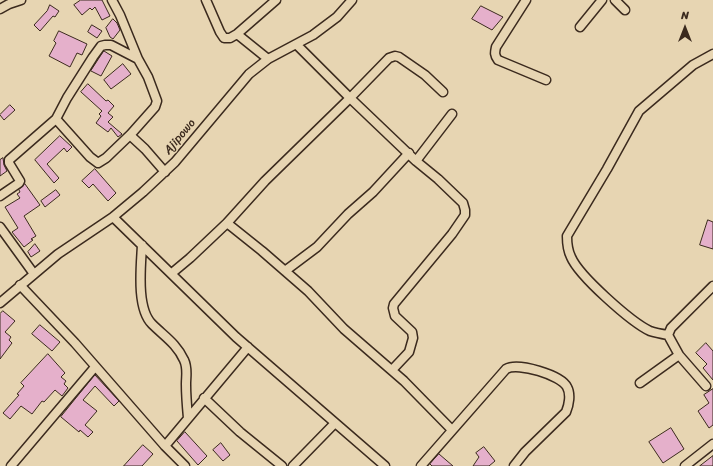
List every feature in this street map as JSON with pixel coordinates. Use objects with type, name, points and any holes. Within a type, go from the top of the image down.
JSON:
[{"type":"street","points":[[0,9],[21,0]]},
{"type":"street","points":[[56,119],[90,157],[99,163],[131,134],[155,107],[157,101],[148,77],[138,59],[120,15],[112,0]]},
{"type":"street","points":[[206,0],[224,38],[230,38],[238,34],[276,0]]},
{"type":"street","name":"Ajipowo","points":[[0,303],[58,254],[113,217],[165,172],[249,74],[268,59],[297,45],[313,35],[337,17],[352,0]]},
{"type":"street","points":[[526,0],[496,47],[496,57],[498,60],[546,80]]},
{"type":"street","points":[[580,27],[602,0]]},
{"type":"street","points":[[615,0],[625,10]]},
{"type":"street","points":[[238,34],[268,59]]},
{"type":"street","points":[[0,196],[20,181],[9,163],[9,160],[56,119],[67,98],[101,46],[105,44],[111,45],[138,59]]},
{"type":"street","points":[[297,45],[416,161],[438,179],[462,204],[465,210],[465,216],[428,264],[394,304],[393,308],[395,316],[412,332],[413,338],[409,352],[392,370]]},
{"type":"street","points":[[706,386],[679,355],[668,335],[651,331],[642,326],[622,311],[580,272],[571,257],[567,243],[567,236],[607,169],[639,111],[693,65],[713,54]]},
{"type":"street","points":[[172,273],[227,223],[265,181],[389,58],[395,56],[399,57],[425,75],[442,92]]},
{"type":"street","points":[[416,161],[452,114]]},
{"type":"street","points":[[131,134],[132,137],[165,172]]},
{"type":"street","points":[[285,271],[317,248],[348,214],[373,192],[409,153]]},
{"type":"street","points":[[113,217],[248,347],[385,466]]},
{"type":"street","points":[[227,223],[313,296],[344,329],[392,370],[452,430]]},
{"type":"street","points":[[0,227],[34,274]]},
{"type":"street","points":[[142,244],[140,275],[142,302],[147,317],[151,323],[174,343],[185,362],[188,418]]},
{"type":"street","points":[[20,285],[165,446],[185,466]]},
{"type":"street","points":[[668,335],[672,328],[713,286]]},
{"type":"street","points":[[165,446],[248,347]]},
{"type":"street","points":[[640,383],[679,355]]},
{"type":"street","points":[[421,466],[510,366],[533,369],[561,381],[567,386],[569,394],[566,412],[525,452],[514,466]]},
{"type":"street","points":[[11,466],[95,367]]},
{"type":"street","points":[[204,398],[240,432],[282,466]]},
{"type":"street","points":[[293,466],[335,423]]},
{"type":"street","points":[[685,466],[713,444]]},
{"type":"building","points":[[81,0],[102,0],[110,16],[102,20],[95,7],[92,10],[90,8],[82,15],[74,5]]},
{"type":"building","points":[[50,5],[59,11],[55,17],[53,16],[40,31],[34,25],[47,11]]},
{"type":"building","points":[[481,6],[503,17],[492,30],[472,19]]},
{"type":"building","points":[[113,19],[117,23],[120,30],[113,39],[110,37],[106,28]]},
{"type":"building","points":[[92,25],[102,31],[97,38],[88,32]]},
{"type":"building","points":[[59,31],[87,44],[82,55],[77,53],[70,67],[49,56],[56,43],[54,41]]},
{"type":"building","points":[[104,51],[112,56],[101,76],[91,71]]},
{"type":"building","points":[[123,64],[131,74],[111,89],[104,80]]},
{"type":"building","points":[[88,84],[106,101],[108,100],[114,106],[108,113],[113,117],[108,122],[122,134],[118,137],[111,128],[108,132],[96,123],[101,116],[99,114],[102,111],[81,92]]},
{"type":"building","points":[[10,105],[15,110],[4,120],[0,115]]},
{"type":"building","points":[[60,136],[72,147],[67,152],[64,148],[47,164],[59,178],[54,183],[35,160]]},
{"type":"building","points":[[3,158],[7,171],[0,176],[0,160]]},
{"type":"building","points":[[95,169],[116,193],[108,201],[93,184],[89,188],[82,181]]},
{"type":"building","points":[[25,184],[40,205],[24,216],[36,236],[24,247],[12,232],[18,228],[5,207],[20,198],[17,194]]},
{"type":"building","points":[[56,190],[60,195],[45,207],[41,201]]},
{"type":"building","points":[[708,220],[713,222],[713,249],[700,245]]},
{"type":"building","points":[[35,244],[40,251],[31,257],[28,252]]},
{"type":"building","points":[[3,311],[15,321],[5,332],[11,337],[9,340],[12,343],[0,359],[0,314]]},
{"type":"building","points":[[40,325],[60,342],[52,351],[32,334]]},
{"type":"building","points":[[706,343],[713,351],[713,380],[703,368],[707,364],[696,353]]},
{"type":"building","points":[[48,354],[65,373],[61,377],[66,381],[64,384],[68,388],[62,396],[55,390],[44,402],[42,401],[32,414],[21,406],[10,419],[3,413],[19,395],[17,394],[24,386],[21,383]]},
{"type":"building","points":[[95,375],[119,401],[114,406],[95,386],[83,400],[97,411],[85,425],[93,432],[88,437],[80,430],[79,432],[61,417]]},
{"type":"building","points":[[713,389],[713,425],[709,428],[698,411],[709,403],[704,395]]},
{"type":"building","points":[[671,428],[684,449],[663,463],[649,442]]},
{"type":"building","points":[[185,432],[207,456],[198,465],[177,441]]},
{"type":"building","points":[[221,443],[230,455],[223,461],[213,450]]},
{"type":"building","points":[[143,445],[153,454],[142,466],[124,466]]},
{"type":"building","points":[[484,447],[495,461],[489,466],[473,466],[479,457],[476,453]]},
{"type":"building","points":[[439,454],[453,466],[432,466],[430,464]]},
{"type":"building","points":[[713,456],[713,466],[700,466]]}]
